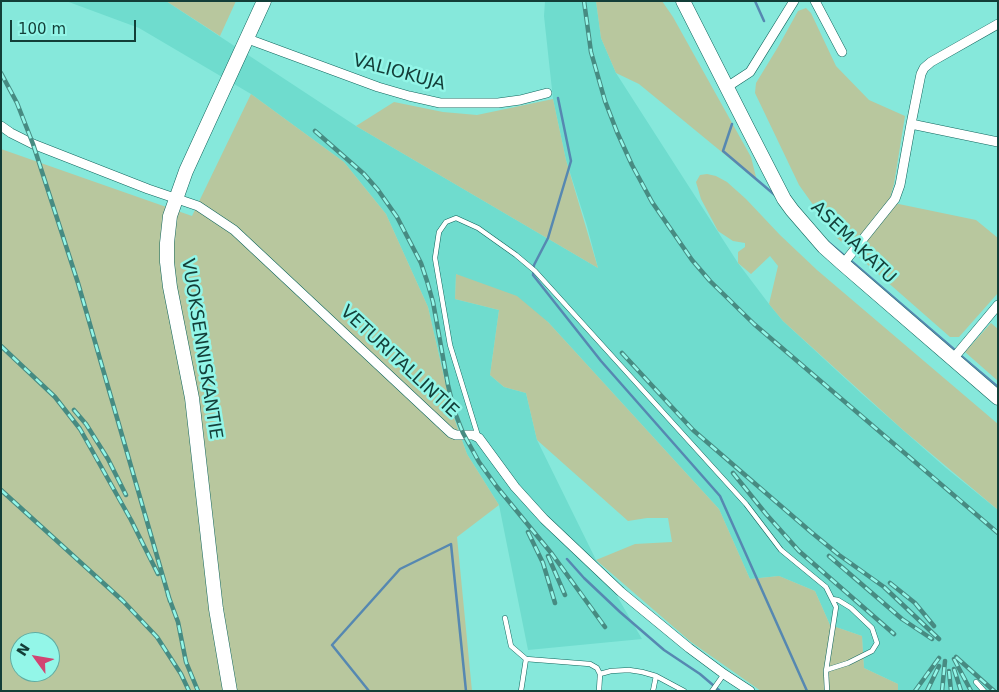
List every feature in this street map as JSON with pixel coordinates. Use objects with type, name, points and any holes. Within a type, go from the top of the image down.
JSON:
[{"type":"street","name":"VUOKSENNISKANTIE","points":[[230,691],[216,609],[192,398],[170,287],[167,262],[170,216],[176,198],[264,1]]},
{"type":"street","name":"ASEMAKATU","points":[[683,1],[784,199],[824,247],[842,264],[998,398]]},
{"type":"street","points":[[727,87],[750,72],[794,1]]},
{"type":"street","points":[[815,1],[842,52]]},
{"type":"street","points":[[842,264],[895,199],[902,178],[921,74],[924,68],[931,62],[998,24]]},
{"type":"street","name":"VALIOKUJA","points":[[248,39],[378,87],[440,103],[498,103],[547,93]]},
{"type":"street","points":[[911,124],[998,142]]},
{"type":"street","name":"VETURITALLINTIE","points":[[1,126],[34,144],[148,189],[198,206],[220,220],[248,242],[451,433],[456,435],[473,435],[479,438]]},
{"type":"street","points":[[952,360],[998,306]]},
{"type":"street","points":[[479,438],[514,487],[544,519],[621,592],[724,674],[750,691]]},
{"type":"lane","points":[[479,438],[450,345],[435,258],[439,232],[446,222],[456,218],[478,228],[516,255],[534,272],[746,504],[781,550],[826,587],[836,607],[826,670],[827,691]]},
{"type":"lane","points":[[826,670],[848,663],[872,651],[877,643],[872,628],[838,600],[832,599]]},
{"type":"lane","points":[[505,618],[510,646],[526,659],[590,664],[597,668],[600,674],[599,691]]},
{"type":"lane","points":[[521,691],[526,659]]},
{"type":"lane","points":[[600,674],[611,671],[630,670],[656,676],[684,691]]},
{"type":"lane","points":[[712,691],[724,674]]},
{"type":"lane","points":[[653,691],[656,676]]},
{"type":"lane","points":[[976,682],[984,691]]},
{"type":"shaded area","points":[[66,1],[166,1],[356,126],[598,268],[566,160],[553,99],[544,16],[545,1],[596,1],[601,38],[616,73],[738,263],[769,304],[783,321],[862,394],[946,468],[998,510],[998,691],[898,691],[898,684],[864,668],[862,636],[830,625],[815,591],[779,576],[750,579],[719,509],[548,322],[456,274],[455,299],[499,310],[490,375],[504,387],[526,393],[537,440],[596,560],[642,639],[528,650],[499,505],[467,454],[452,412],[428,307],[386,214],[344,162],[251,94],[139,28]]},
{"type":"shaded area","points":[[166,1],[236,1],[220,36]]},
{"type":"shaded area","points":[[596,1],[662,1],[673,17],[751,157],[757,181],[639,84],[616,73],[601,38]]},
{"type":"shaded area","points":[[806,8],[811,13],[836,66],[869,100],[905,116],[894,184],[889,202],[976,220],[998,238],[998,293],[959,337],[950,337],[836,237],[799,185],[755,93],[756,83],[798,11]]},
{"type":"shaded area","points":[[251,94],[344,162],[386,214],[428,307],[452,412],[467,454],[499,505],[457,537],[472,691],[1,691],[1,149],[192,216]]},
{"type":"shaded area","points":[[553,99],[566,160],[598,268],[356,126],[394,102],[443,112],[477,115]]},
{"type":"shaded area","points":[[707,174],[727,182],[817,270],[998,424],[998,510],[903,430],[783,321],[769,304],[778,266],[770,256],[751,274],[738,263],[738,252],[745,247],[745,243],[733,241],[718,231],[701,199],[696,182],[700,175]]},
{"type":"shaded area","points":[[456,274],[517,296],[548,322],[719,509],[750,579],[779,576],[815,591],[830,625],[862,636],[864,668],[898,684],[898,691],[761,691],[691,642],[596,560],[635,544],[672,542],[668,518],[647,518],[628,521],[537,440],[526,393],[504,387],[490,375],[499,310],[455,299]]},
{"type":"shaded area","points":[[991,323],[998,329],[998,381],[965,352]]},
{"type":"waterway","points":[[755,1],[764,21]]},
{"type":"waterway","points":[[558,98],[571,161],[548,238],[534,265],[533,275],[601,361],[720,496],[807,691]]},
{"type":"waterway","points":[[732,124],[723,151],[776,196]]},
{"type":"waterway","points":[[827,241],[846,257]]},
{"type":"waterway","points":[[850,260],[956,351]]},
{"type":"waterway","points":[[960,355],[998,387]]},
{"type":"waterway","points":[[369,691],[332,645],[400,569],[451,544],[466,691]]},
{"type":"waterway","points":[[567,559],[620,612],[664,650],[700,674],[720,691]]},
{"type":"railway","points":[[584,1],[591,52],[605,101],[617,132],[652,202],[692,260],[710,281],[754,324],[998,533]]},
{"type":"railway","points":[[1,73],[17,103],[33,144],[78,283],[170,601]]},
{"type":"railway","points":[[315,131],[364,174],[397,217],[421,263],[427,281],[433,302],[448,385],[454,410],[463,433],[479,462],[497,487],[552,554],[605,627]]},
{"type":"railway","points":[[1,346],[55,397],[80,429],[131,520],[158,574]]},
{"type":"railway","points":[[622,353],[693,430],[811,532],[839,555],[884,587],[939,639]]},
{"type":"railway","points":[[74,410],[86,424],[108,459],[126,495]]},
{"type":"railway","points":[[733,473],[799,551],[894,634]]},
{"type":"railway","points":[[1,490],[123,601],[157,637],[181,674],[189,691]]},
{"type":"railway","points":[[528,532],[543,563],[555,603]]},
{"type":"railway","points":[[548,556],[565,595]]},
{"type":"railway","points":[[829,556],[902,619],[932,639]]},
{"type":"railway","points":[[890,583],[915,603],[934,626]]},
{"type":"railway","points":[[168,595],[178,622],[186,662],[198,691]]},
{"type":"railway","points":[[956,657],[994,691]]},
{"type":"railway","points":[[915,691],[939,658]]},
{"type":"railway","points":[[954,659],[971,691]]},
{"type":"railway","points":[[942,691],[945,661]]},
{"type":"railway","points":[[927,691],[939,666]]},
{"type":"railway","points":[[954,669],[961,691]]},
{"type":"railway","points":[[949,671],[951,691]]}]
